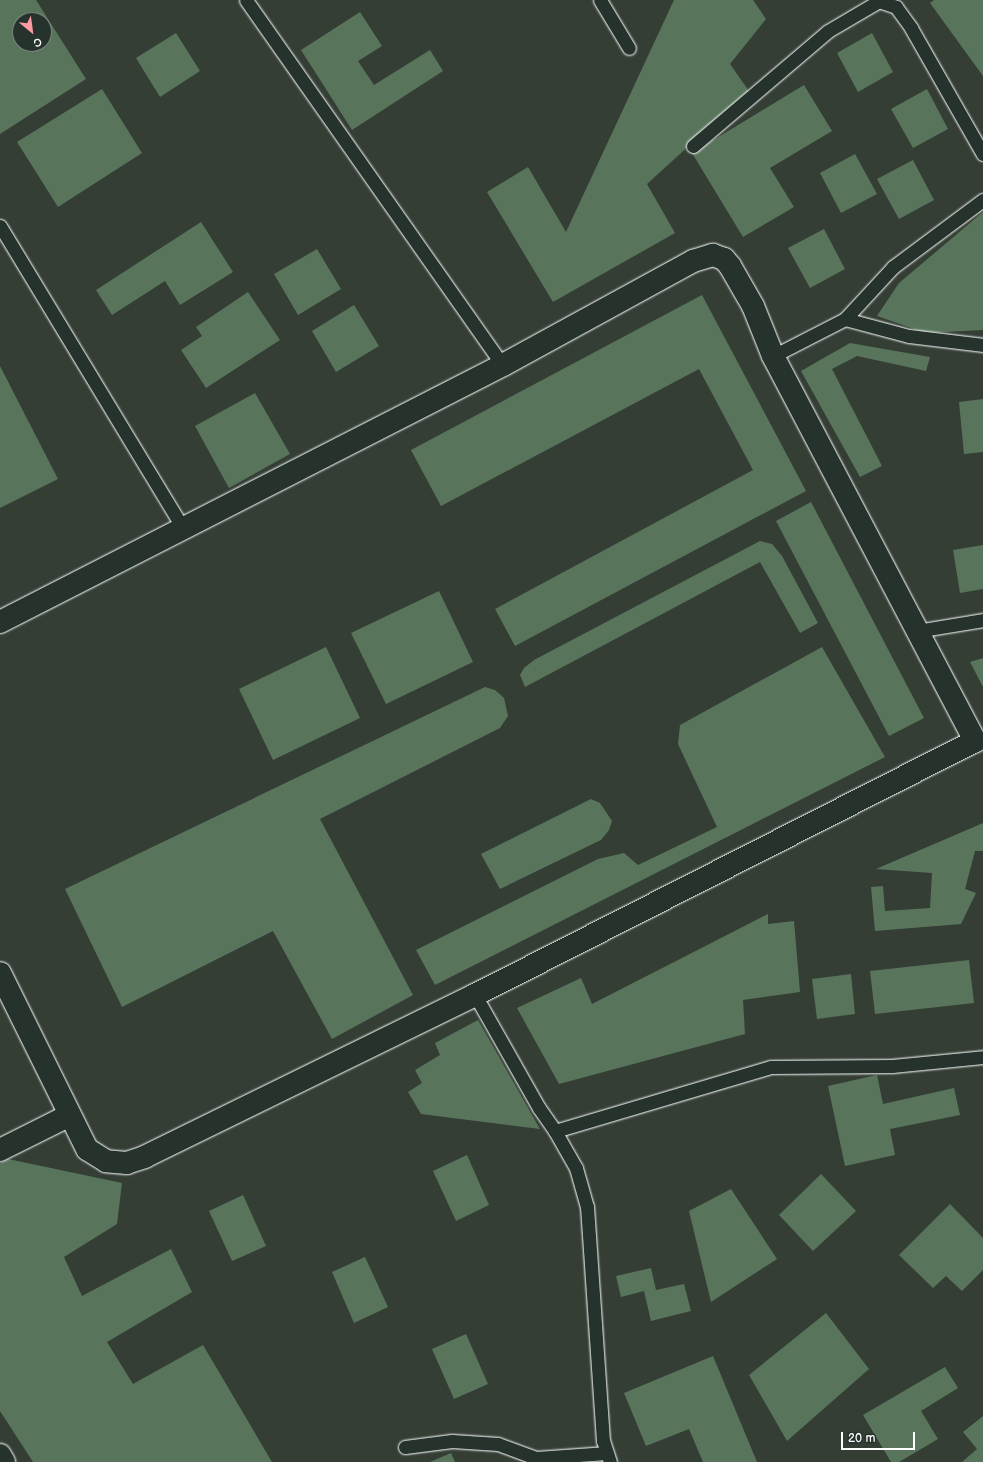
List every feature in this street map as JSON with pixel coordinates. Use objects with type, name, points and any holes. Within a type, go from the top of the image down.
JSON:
[{"type":"street","points":[[0,622],[502,365],[693,261],[713,255],[724,259],[738,278],[753,306],[773,356],[916,631],[979,744],[475,995],[145,1157],[127,1163],[106,1161],[87,1149],[0,973]]},
{"type":"street","points":[[0,1150],[70,1115]]},
{"type":"street","points":[[0,1455],[4,1462]]},
{"type":"lane","points":[[246,0],[502,365]]},
{"type":"lane","points":[[600,0],[629,48]]},
{"type":"lane","points":[[693,146],[828,30],[879,0],[896,7],[911,28],[983,154]]},
{"type":"lane","points":[[773,356],[845,319],[894,267],[983,200]]},
{"type":"lane","points":[[0,226],[183,528]]},
{"type":"lane","points":[[845,319],[909,336],[983,345]]},
{"type":"lane","points":[[916,631],[983,620]]},
{"type":"lane","points":[[405,1447],[452,1441],[498,1444],[536,1458],[608,1457],[603,1441],[587,1207],[576,1168],[555,1131],[539,1108],[475,995]]},
{"type":"lane","points":[[555,1131],[771,1067],[892,1066],[983,1057]]},
{"type":"green space","points":[[0,0],[36,0],[44,12],[12,12],[12,52],[52,52],[52,25],[86,79],[0,134]]},
{"type":"green space","points":[[674,0],[753,0],[766,19],[730,64],[749,91],[647,184],[675,233],[553,302],[487,192],[528,167],[566,232]]},
{"type":"green space","points":[[934,0],[983,0],[983,76],[930,3]]},
{"type":"green space","points":[[360,12],[382,46],[358,61],[374,85],[430,50],[443,71],[352,130],[301,50]]},
{"type":"green space","points":[[176,33],[200,71],[160,97],[136,58]]},
{"type":"green space","points":[[872,33],[893,72],[858,92],[837,53]]},
{"type":"green space","points":[[804,85],[832,131],[770,168],[794,207],[743,237],[692,153]]},
{"type":"green space","points":[[102,89],[142,153],[58,207],[17,142]]},
{"type":"green space","points":[[927,89],[948,129],[913,148],[891,109]]},
{"type":"green space","points":[[855,154],[877,194],[841,213],[820,173]]},
{"type":"green space","points":[[913,160],[934,200],[899,219],[877,179]]},
{"type":"green space","points":[[983,212],[983,330],[926,333],[877,316],[899,283]]},
{"type":"green space","points":[[201,222],[233,272],[180,305],[165,281],[112,315],[96,290]]},
{"type":"green space","points":[[824,229],[845,269],[810,288],[788,248]]},
{"type":"green space","points":[[317,249],[341,289],[298,315],[274,274]]},
{"type":"green space","points":[[248,292],[280,340],[206,388],[181,350],[202,336],[196,327]]},
{"type":"green space","points":[[702,295],[806,491],[515,646],[495,609],[753,470],[699,369],[441,506],[411,450]]},
{"type":"green space","points":[[354,305],[379,346],[336,372],[312,331]]},
{"type":"green space","points":[[850,343],[930,357],[926,371],[857,356],[832,369],[882,466],[860,477],[801,371]]},
{"type":"green space","points":[[0,366],[58,479],[0,508]]},
{"type":"green space","points":[[255,393],[290,454],[229,488],[195,426]]},
{"type":"green space","points":[[983,399],[983,452],[964,454],[959,402]]},
{"type":"green space","points":[[811,502],[924,718],[889,736],[776,521]]},
{"type":"green space","points":[[760,541],[772,544],[782,556],[818,623],[800,633],[760,562],[525,687],[520,675],[524,668],[534,660]]},
{"type":"green space","points":[[983,545],[983,589],[960,593],[953,550]]},
{"type":"green space","points":[[439,591],[473,662],[386,704],[351,633]]},
{"type":"green space","points":[[326,647],[360,718],[273,760],[239,689]]},
{"type":"green space","points":[[822,647],[885,757],[435,985],[416,950],[598,859],[624,853],[638,865],[717,827],[678,744],[680,725]]},
{"type":"green space","points":[[983,658],[983,687],[970,662]]},
{"type":"green space","points":[[485,687],[495,690],[504,698],[508,716],[500,728],[320,819],[413,995],[332,1039],[273,931],[122,1007],[65,889]]},
{"type":"green space","points":[[591,799],[600,803],[612,821],[609,830],[601,840],[500,889],[481,854]]},
{"type":"green space","points":[[983,823],[983,851],[975,851],[965,889],[976,893],[961,924],[875,931],[871,887],[883,886],[885,911],[930,908],[932,873],[876,869]]},
{"type":"green space","points":[[768,914],[768,924],[794,921],[800,992],[743,1000],[745,1034],[559,1084],[517,1008],[581,978],[592,1004]]},
{"type":"green space","points":[[969,960],[974,1003],[875,1014],[870,971]]},
{"type":"green space","points":[[851,974],[855,1014],[817,1019],[812,979]]},
{"type":"green space","points":[[478,1020],[540,1129],[421,1114],[408,1092],[422,1083],[415,1070],[440,1055],[435,1043]]},
{"type":"green space","points":[[877,1075],[883,1104],[954,1088],[960,1115],[890,1129],[895,1155],[845,1166],[828,1086]]},
{"type":"green space","points":[[467,1155],[489,1205],[456,1221],[433,1171]]},
{"type":"green space","points":[[8,1159],[122,1183],[117,1224],[64,1257],[82,1296],[171,1249],[192,1292],[107,1342],[133,1384],[203,1345],[272,1462],[33,1462],[0,1411],[0,1163]]},
{"type":"green space","points":[[821,1174],[856,1211],[813,1251],[779,1215]]},
{"type":"green space","points":[[731,1189],[777,1259],[711,1302],[689,1211]]},
{"type":"green space","points":[[243,1195],[266,1246],[232,1261],[209,1211]]},
{"type":"green space","points":[[950,1204],[983,1238],[983,1270],[962,1291],[946,1276],[933,1288],[899,1255]]},
{"type":"green space","points":[[365,1257],[388,1307],[354,1323],[332,1272]]},
{"type":"green space","points":[[651,1268],[656,1290],[684,1284],[691,1311],[651,1321],[644,1291],[621,1297],[616,1276]]},
{"type":"green space","points":[[826,1313],[869,1369],[787,1441],[749,1375]]},
{"type":"green space","points":[[466,1334],[488,1384],[454,1399],[432,1349]]},
{"type":"green space","points":[[713,1356],[757,1462],[703,1462],[689,1429],[646,1446],[624,1393]]},
{"type":"green space","points":[[945,1367],[958,1388],[921,1411],[938,1439],[899,1462],[891,1462],[863,1415]]},
{"type":"green space","points":[[983,1416],[983,1462],[962,1462],[977,1449],[963,1432]]},
{"type":"green space","points":[[451,1453],[455,1462],[430,1462]]}]
